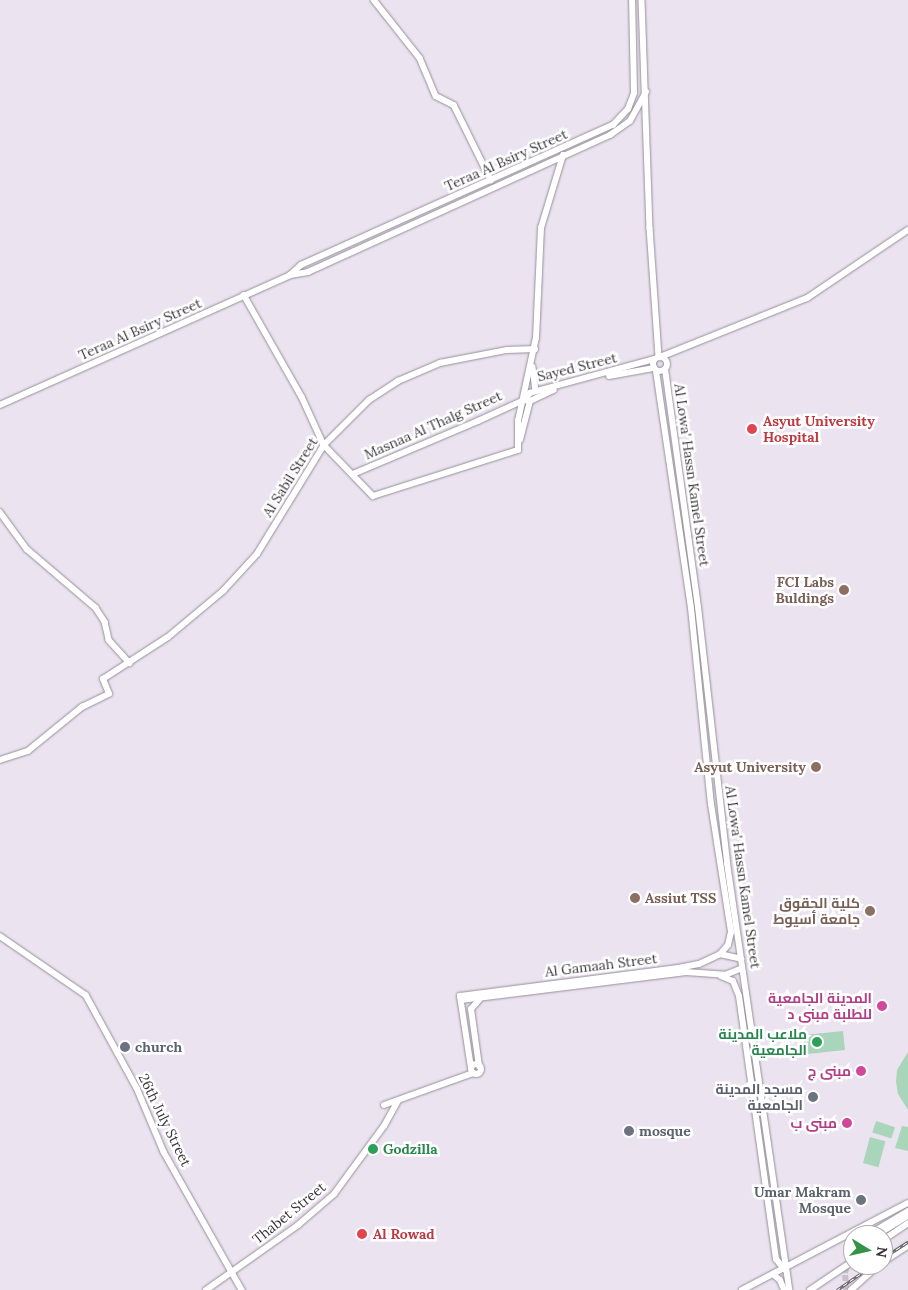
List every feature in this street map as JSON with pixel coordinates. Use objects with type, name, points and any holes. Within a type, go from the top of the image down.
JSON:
[{"type":"main road","name":"Sayed Street","points":[[658,358],[808,298],[908,230]]},
{"type":"main road","points":[[655,369],[666,367],[677,352]]},
{"type":"main road","points":[[658,358],[666,367]]},
{"type":"main road","name":"Al Lowa' Hassn Kamel Street","points":[[658,358],[655,369],[678,520],[707,679],[720,803],[764,1144],[789,1290]]},
{"type":"main road","name":"Al Lowa' Hassn Kamel Street","points":[[666,367],[686,518],[695,608],[698,680],[711,804],[731,932],[728,945],[720,954]]},
{"type":"main road","points":[[678,520],[686,518]]},
{"type":"main road","points":[[698,680],[707,679]]},
{"type":"main road","points":[[711,804],[720,803]]},
{"type":"main road","points":[[720,954],[741,959]]},
{"type":"main road","name":"Al Gamaah Street","points":[[461,998],[692,969],[720,954]]},
{"type":"main road","points":[[706,961],[704,967],[708,975]]},
{"type":"main road","name":"Al Gamaah Street","points":[[461,998],[692,969],[708,975],[721,976],[742,968]]},
{"type":"main road","name":"Al Lowa' Hassn Kamel Street","points":[[721,976],[733,982],[738,991],[758,1098]]},
{"type":"main road","points":[[384,1105],[472,1071],[475,1064],[479,1066],[471,1009],[474,1002],[488,996]]},
{"type":"main road","points":[[461,998],[472,1071]]},
{"type":"main road","name":"Thabet Street","points":[[206,1290],[233,1272],[334,1194],[398,1101]]},
{"type":"main road","points":[[742,1290],[908,1203]]},
{"type":"main road","points":[[885,1225],[908,1211]]},
{"type":"main road","points":[[893,1225],[908,1216]]},
{"type":"main road","points":[[893,1233],[908,1223]]},
{"type":"main road","points":[[810,1290],[843,1267]]},
{"type":"main road","points":[[773,1274],[780,1280],[784,1290]]},
{"type":"street","points":[[374,0],[416,52],[436,96],[454,105],[492,180]]},
{"type":"street","name":"Teraa Al Bsiry Street","points":[[290,275],[301,265],[614,125],[631,104],[635,81],[632,0]]},
{"type":"street","points":[[642,0],[650,228],[658,358]]},
{"type":"street","name":"Teraa Al Bsiry Street","points":[[0,404],[290,275],[308,272],[564,157],[624,126],[635,114],[646,92]]},
{"type":"street","points":[[244,295],[302,397],[324,445],[376,496],[518,450],[517,432],[527,400],[535,349],[540,228],[564,157],[561,148]]},
{"type":"street","points":[[463,193],[466,201]]},
{"type":"street","name":"Al Sabil Street","points":[[0,760],[28,750],[82,707],[108,694],[103,679],[130,663],[204,609],[261,548],[324,445],[369,400],[419,371],[463,358],[507,350],[535,349]]},
{"type":"street","points":[[533,358],[536,391]]},
{"type":"street","name":"Sayed Street","points":[[527,400],[536,391],[658,358]]},
{"type":"street","name":"Sayed Street","points":[[527,400],[552,390],[655,369]]},
{"type":"street","name":"Masnaa Al Thalg Street","points":[[353,474],[527,400]]},
{"type":"street","points":[[0,512],[27,549],[96,608],[105,622],[109,640],[130,663]]},
{"type":"street","name":"26th July Street","points":[[0,936],[79,989],[106,1031],[137,1088],[164,1152],[242,1290]]},
{"type":"street","points":[[893,1256],[908,1246]]},
{"type":"street","points":[[851,1290],[868,1275]]},
{"type":"green space","points":[[843,1031],[845,1050],[802,1054],[800,1035]]},
{"type":"green space","points":[[908,1052],[908,1110],[898,1094],[896,1082],[897,1070]]},
{"type":"green space","points":[[876,1121],[895,1127],[891,1139],[872,1132]]},
{"type":"green space","points":[[902,1126],[908,1127],[908,1151],[895,1148]]},
{"type":"green space","points":[[870,1137],[885,1141],[878,1167],[863,1163]]},
{"type":"tunnel","points":[[845,1275],[846,1290]]},
{"type":"railway","points":[[893,1252],[908,1242]]},
{"type":"railway","points":[[837,1290],[859,1275]]},
{"type":"place","name":"Asyut University Hospital","points":[[752,429]]},
{"type":"place","name":"FCI Labs Buldings","points":[[844,590]]},
{"type":"place","name":"Asyut University","points":[[816,767]]},
{"type":"place","name":"Assiut TSS","points":[[635,898]]},
{"type":"place","name":"كلية الحقوق جامعة أسيوط","points":[[870,911]]},
{"type":"place","name":"المدينة الجامعية للطلبة مبنى د","points":[[882,1006]]},
{"type":"place","name":"ملاعب المدينة الجامعية","points":[[817,1042]]},
{"type":"place","name":"church","points":[[125,1047]]},
{"type":"place","name":"مبنى ج","points":[[861,1071]]},
{"type":"place","name":"مسجد المدينة الجامعية","points":[[813,1097]]},
{"type":"place","name":"مبنى ب","points":[[847,1123]]},
{"type":"place","name":"mosque","points":[[629,1131]]},
{"type":"place","name":"Godzilla","points":[[373,1149]]},
{"type":"place","name":"Umar Makram Mosque","points":[[861,1200]]},
{"type":"place","name":"Al Rowad","points":[[362,1234]]}]
